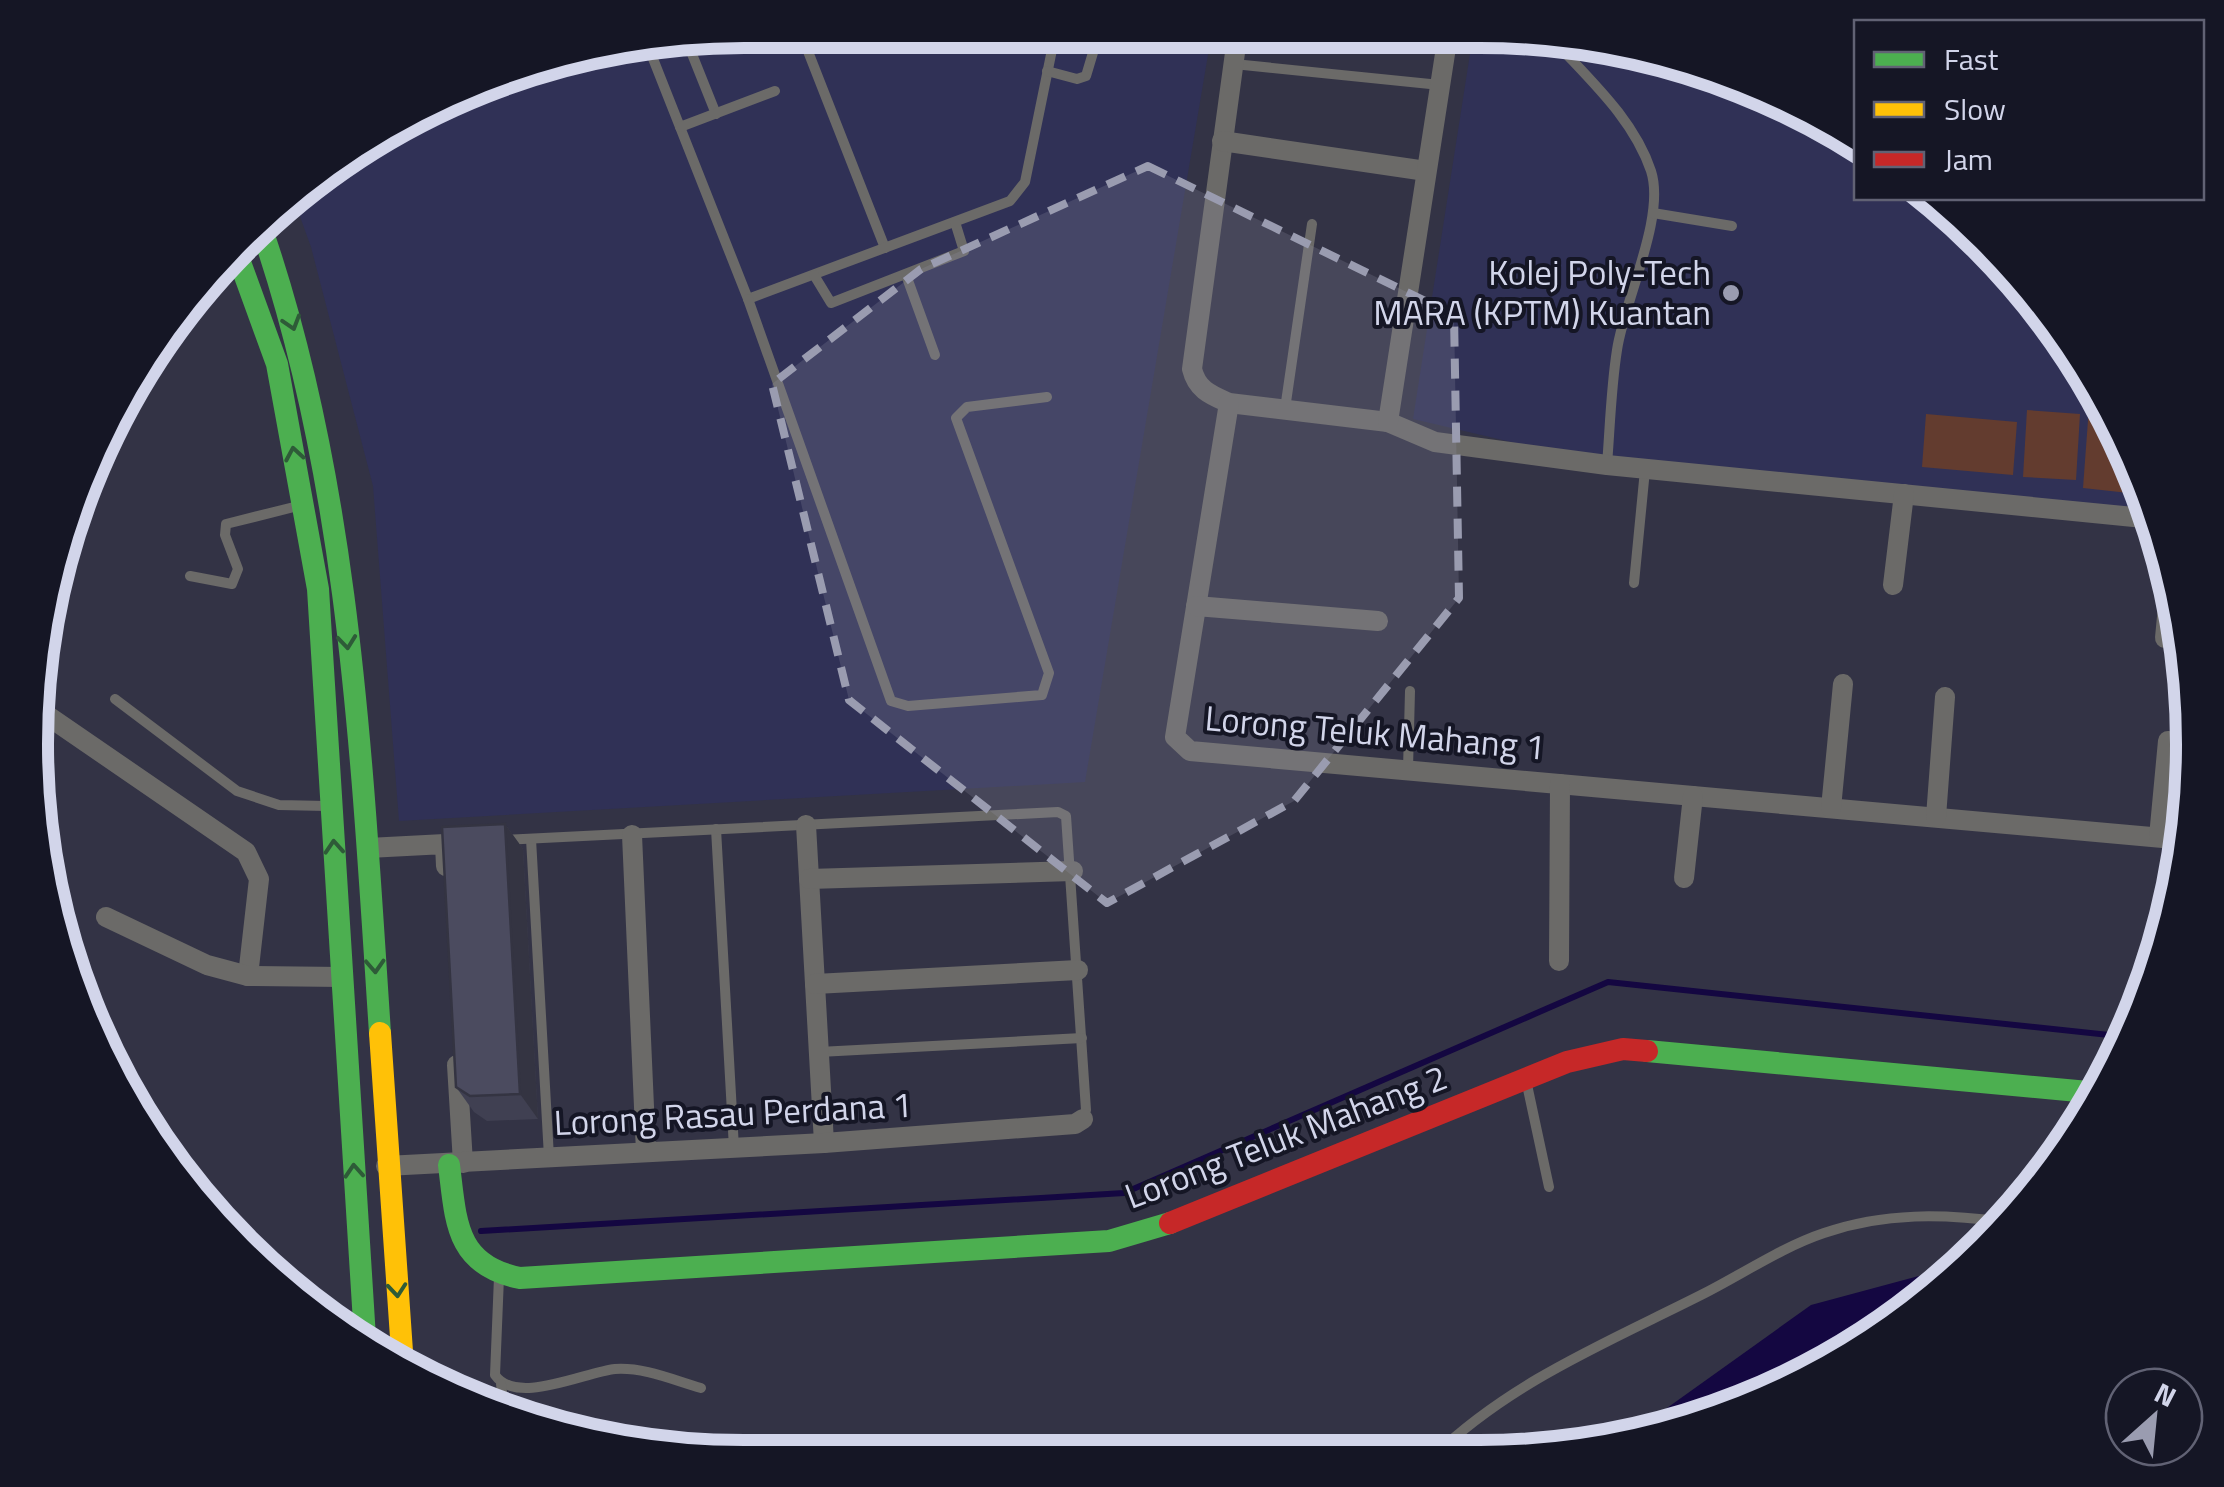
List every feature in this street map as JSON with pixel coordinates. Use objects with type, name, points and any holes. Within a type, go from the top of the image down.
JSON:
[{"type":"main road","points":[[265,238],[300,348],[320,434],[341,576],[368,848],[386,1166],[403,1350]]},
{"type":"main road","points":[[240,264],[277,364],[318,588],[364,1327]]},
{"type":"main road","name":"Lorong Teluk Mahang 2","points":[[498,1276],[1126,1238],[1172,1224],[1595,1053],[1623,1050],[2083,1092]]},
{"type":"main road","points":[[456,1164],[464,1242],[483,1269],[498,1276]]},
{"type":"street","points":[[1236,48],[1192,369],[1195,382],[1229,403],[1388,422],[1435,442],[1608,465],[2139,518]]},
{"type":"street","points":[[1388,422],[1445,48]]},
{"type":"street","points":[[1222,141],[1426,171]]},
{"type":"street","name":"Lorong Teluk Mahang 1","points":[[1229,403],[1174,737],[1180,746],[2170,838]]},
{"type":"street","points":[[1892,584],[1904,494]]},
{"type":"street","points":[[1196,606],[1378,621]]},
{"type":"street","points":[[2165,638],[2166,626]]},
{"type":"street","points":[[1831,808],[1843,684]]},
{"type":"street","points":[[1936,818],[1946,697]]},
{"type":"street","points":[[49,716],[246,852],[259,880],[248,976]]},
{"type":"street","points":[[2159,837],[2168,741]]},
{"type":"street","points":[[1558,961],[1560,784]]},
{"type":"street","points":[[1684,878],[1693,796]]},
{"type":"street","points":[[806,824],[824,1143]]},
{"type":"street","points":[[632,836],[646,1152]]},
{"type":"street","points":[[368,848],[453,844],[447,884]]},
{"type":"street","points":[[810,879],[1073,871]]},
{"type":"street","points":[[106,918],[207,965],[248,976],[342,976]]},
{"type":"street","points":[[815,984],[1078,970]]},
{"type":"street","points":[[456,1044],[456,1164]]},
{"type":"street","name":"Lorong Rasau Perdana 1","points":[[386,1166],[824,1143],[1076,1124],[1083,1119]]},
{"type":"lane","points":[[807,48],[885,248]]},
{"type":"lane","points":[[748,300],[1010,201],[1019,192],[1052,48]]},
{"type":"lane","points":[[1047,71],[1077,79],[1086,76],[1094,48]]},
{"type":"lane","points":[[690,50],[716,114]]},
{"type":"lane","points":[[1564,52],[1638,140],[1652,176],[1653,213],[1616,352],[1608,465]]},
{"type":"lane","points":[[651,53],[748,300],[891,701],[908,706],[1042,695],[1049,673],[956,418],[967,407],[1046,396]]},
{"type":"lane","points":[[1233,64],[1440,85]]},
{"type":"lane","points":[[680,127],[776,91]]},
{"type":"lane","points":[[1653,213],[1732,226]]},
{"type":"lane","points":[[814,275],[831,304],[964,251],[955,222]]},
{"type":"lane","points":[[1285,409],[1312,224]]},
{"type":"lane","points":[[906,275],[935,355]]},
{"type":"lane","points":[[1634,583],[1645,468]]},
{"type":"lane","points":[[190,576],[232,584],[238,569],[224,528],[248,517],[303,505]]},
{"type":"lane","points":[[1408,768],[1410,691]]},
{"type":"lane","points":[[115,699],[237,791],[279,805],[332,806]]},
{"type":"lane","points":[[496,841],[1058,812],[1066,816],[1073,871],[1083,1119]]},
{"type":"lane","points":[[716,829],[734,1148]]},
{"type":"lane","points":[[531,839],[549,1158]]},
{"type":"lane","points":[[819,1052],[1082,1038]]},
{"type":"lane","points":[[1526,1079],[1549,1187]]},
{"type":"lane","points":[[1451,1440],[1549,1370],[1823,1233],[1888,1218],[1947,1215],[1988,1220]]},
{"type":"lane","points":[[498,1276],[496,1376],[502,1396]]},
{"type":"lane","points":[[501,1384],[513,1389],[616,1369],[643,1371],[701,1388]]},
{"type":"highlighted area","points":[[1148,166],[1454,315],[1459,598],[1294,801],[1107,903],[849,700],[772,384],[921,269]]},
{"type":"shaded area","points":[[744,48],[1209,48],[1085,782],[399,821],[373,486],[311,247],[297,210],[395,141],[477,100],[563,71],[608,61],[653,53]]},
{"type":"shaded area","name":"Kolej Poly-Tech MARA (KPTM) Kuantan","points":[[1471,48],[1571,53],[1661,71],[1747,100],[1854,157],[1854,200],[1915,200],[1973,251],[2033,320],[2105,436],[2137,512],[1558,453],[1413,419]]},
{"type":"shaded area","points":[[2089,407],[2130,493],[2083,488]]},
{"type":"shaded area","points":[[2027,410],[2080,414],[2076,480],[2023,477]]},
{"type":"shaded area","points":[[1926,414],[2017,422],[2013,475],[1922,467]]},
{"type":"shaded area","points":[[1933,1272],[1867,1322],[1788,1368],[1704,1403],[1653,1418],[1811,1305]]},
{"type":"building","points":[[505,824],[520,1094],[470,1096],[456,1087],[442,827]]},
{"type":"waterway","points":[[481,1231],[1124,1193],[1608,982],[2112,1035]]},
{"type":"traffic: fast","points":[[265,239],[292,327],[333,526],[358,728],[380,1033]]},
{"type":"traffic: fast","points":[[240,263],[277,364],[318,589],[364,1327]]},
{"type":"traffic: fast","points":[[1647,1051],[2083,1092]]},
{"type":"traffic: fast","points":[[449,1165],[457,1222],[471,1251],[482,1263],[520,1278],[1109,1241],[1170,1223]]},
{"type":"traffic: slow","points":[[380,1033],[402,1350]]},
{"type":"traffic: jam","points":[[1170,1223],[1567,1062],[1623,1049],[1647,1051]]},
{"type":"place","name":"Kolej Poly-Tech MARA (KPTM) Kuantan","points":[[1731,293]]}]
